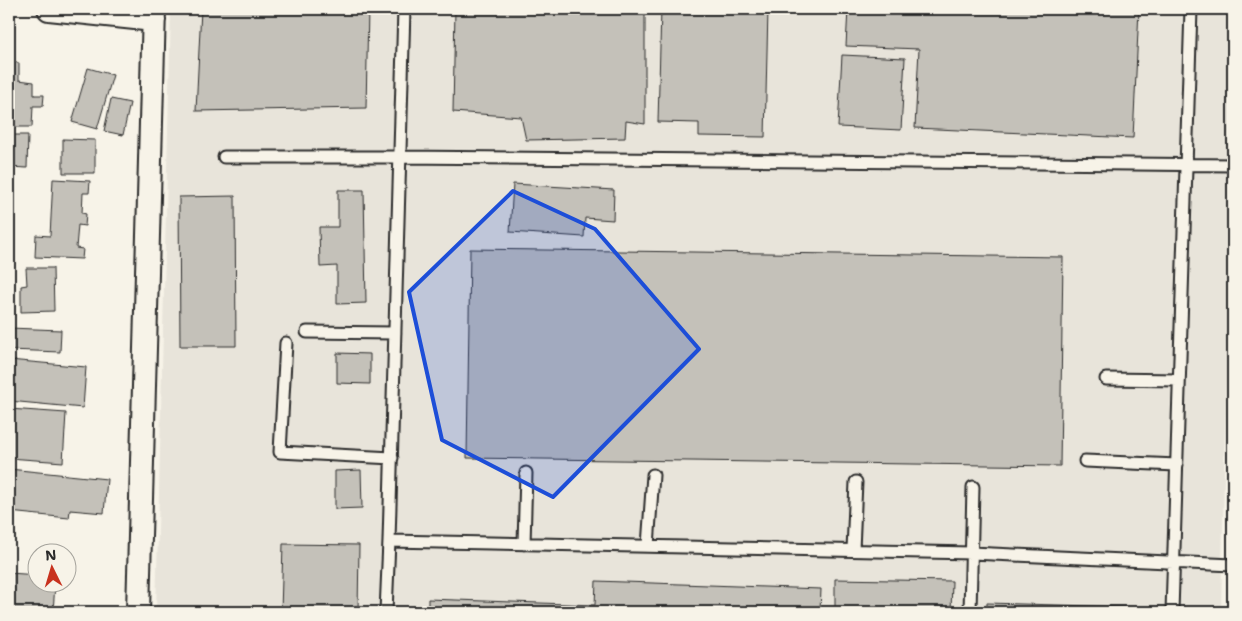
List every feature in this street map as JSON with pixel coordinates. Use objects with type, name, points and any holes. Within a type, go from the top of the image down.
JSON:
[{"type":"street","points":[[48,9],[154,14],[138,612]]},
{"type":"lane","points":[[386,612],[404,9]]},
{"type":"lane","points":[[1172,612],[1191,9]]},
{"type":"lane","points":[[224,157],[1233,165]]},
{"type":"lane","points":[[307,332],[395,333]]},
{"type":"lane","points":[[286,343],[280,452],[392,458]]},
{"type":"lane","points":[[1106,379],[1179,380]]},
{"type":"lane","points":[[1085,461],[1177,465]]},
{"type":"lane","points":[[524,544],[526,473]]},
{"type":"lane","points":[[648,546],[653,475]]},
{"type":"lane","points":[[854,550],[856,482]]},
{"type":"lane","points":[[970,612],[973,487]]},
{"type":"lane","points":[[389,540],[972,553],[1233,565]]},
{"type":"highlighted area","points":[[513,191],[595,229],[699,349],[553,497],[442,440],[409,292]]},
{"type":"shaded area","points":[[171,9],[1233,9],[1221,612],[156,612]]},
{"type":"building","points":[[201,9],[368,9],[366,108],[196,111]]},
{"type":"building","points":[[455,9],[645,9],[645,124],[626,121],[625,138],[526,140],[521,117],[453,112]]},
{"type":"building","points":[[661,9],[768,9],[765,137],[699,136],[699,123],[658,122]]},
{"type":"building","points":[[848,9],[1139,9],[1133,138],[915,128],[919,49],[846,46]]},
{"type":"building","points":[[842,55],[905,58],[901,130],[838,127]]},
{"type":"building","points":[[9,62],[19,63],[19,80],[34,82],[34,95],[44,95],[43,106],[33,106],[32,127],[9,127]]},
{"type":"building","points":[[88,68],[113,75],[97,129],[72,122]]},
{"type":"building","points":[[111,99],[130,103],[123,135],[104,131]]},
{"type":"building","points":[[9,135],[28,135],[27,168],[9,167]]},
{"type":"building","points":[[63,139],[95,140],[95,173],[63,173]]},
{"type":"building","points":[[53,179],[90,181],[89,193],[83,193],[82,213],[86,214],[85,226],[78,225],[76,248],[83,249],[82,259],[35,257],[36,235],[50,236]]},
{"type":"building","points":[[513,184],[614,190],[613,220],[585,218],[584,237],[510,232]]},
{"type":"building","points":[[338,190],[364,190],[366,303],[337,304],[337,266],[320,267],[319,227],[338,227]]},
{"type":"building","points":[[235,196],[236,346],[180,346],[179,197]]},
{"type":"building","points":[[9,201],[12,201],[10,241],[9,241]]},
{"type":"building","points":[[470,249],[1063,257],[1060,466],[467,458]]},
{"type":"building","points":[[26,268],[53,268],[54,311],[21,312],[21,286],[27,285]]},
{"type":"building","points":[[9,328],[61,330],[60,352],[9,350]]},
{"type":"building","points":[[337,353],[370,354],[370,384],[337,383]]},
{"type":"building","points":[[9,360],[86,367],[83,408],[9,401]]},
{"type":"building","points":[[9,409],[66,413],[63,462],[9,458]]},
{"type":"building","points":[[9,469],[107,479],[104,513],[70,510],[69,518],[9,512]]},
{"type":"building","points":[[361,470],[362,508],[335,509],[335,471]]},
{"type":"building","points":[[283,544],[359,545],[358,612],[281,612]]},
{"type":"building","points":[[9,573],[28,574],[28,594],[54,594],[53,612],[9,612]]},
{"type":"building","points":[[835,579],[952,581],[951,612],[835,612]]},
{"type":"building","points":[[596,581],[821,589],[820,612],[428,612],[428,599],[595,605]]},
{"type":"building","points":[[987,603],[1127,607],[1127,612],[987,612]]}]
